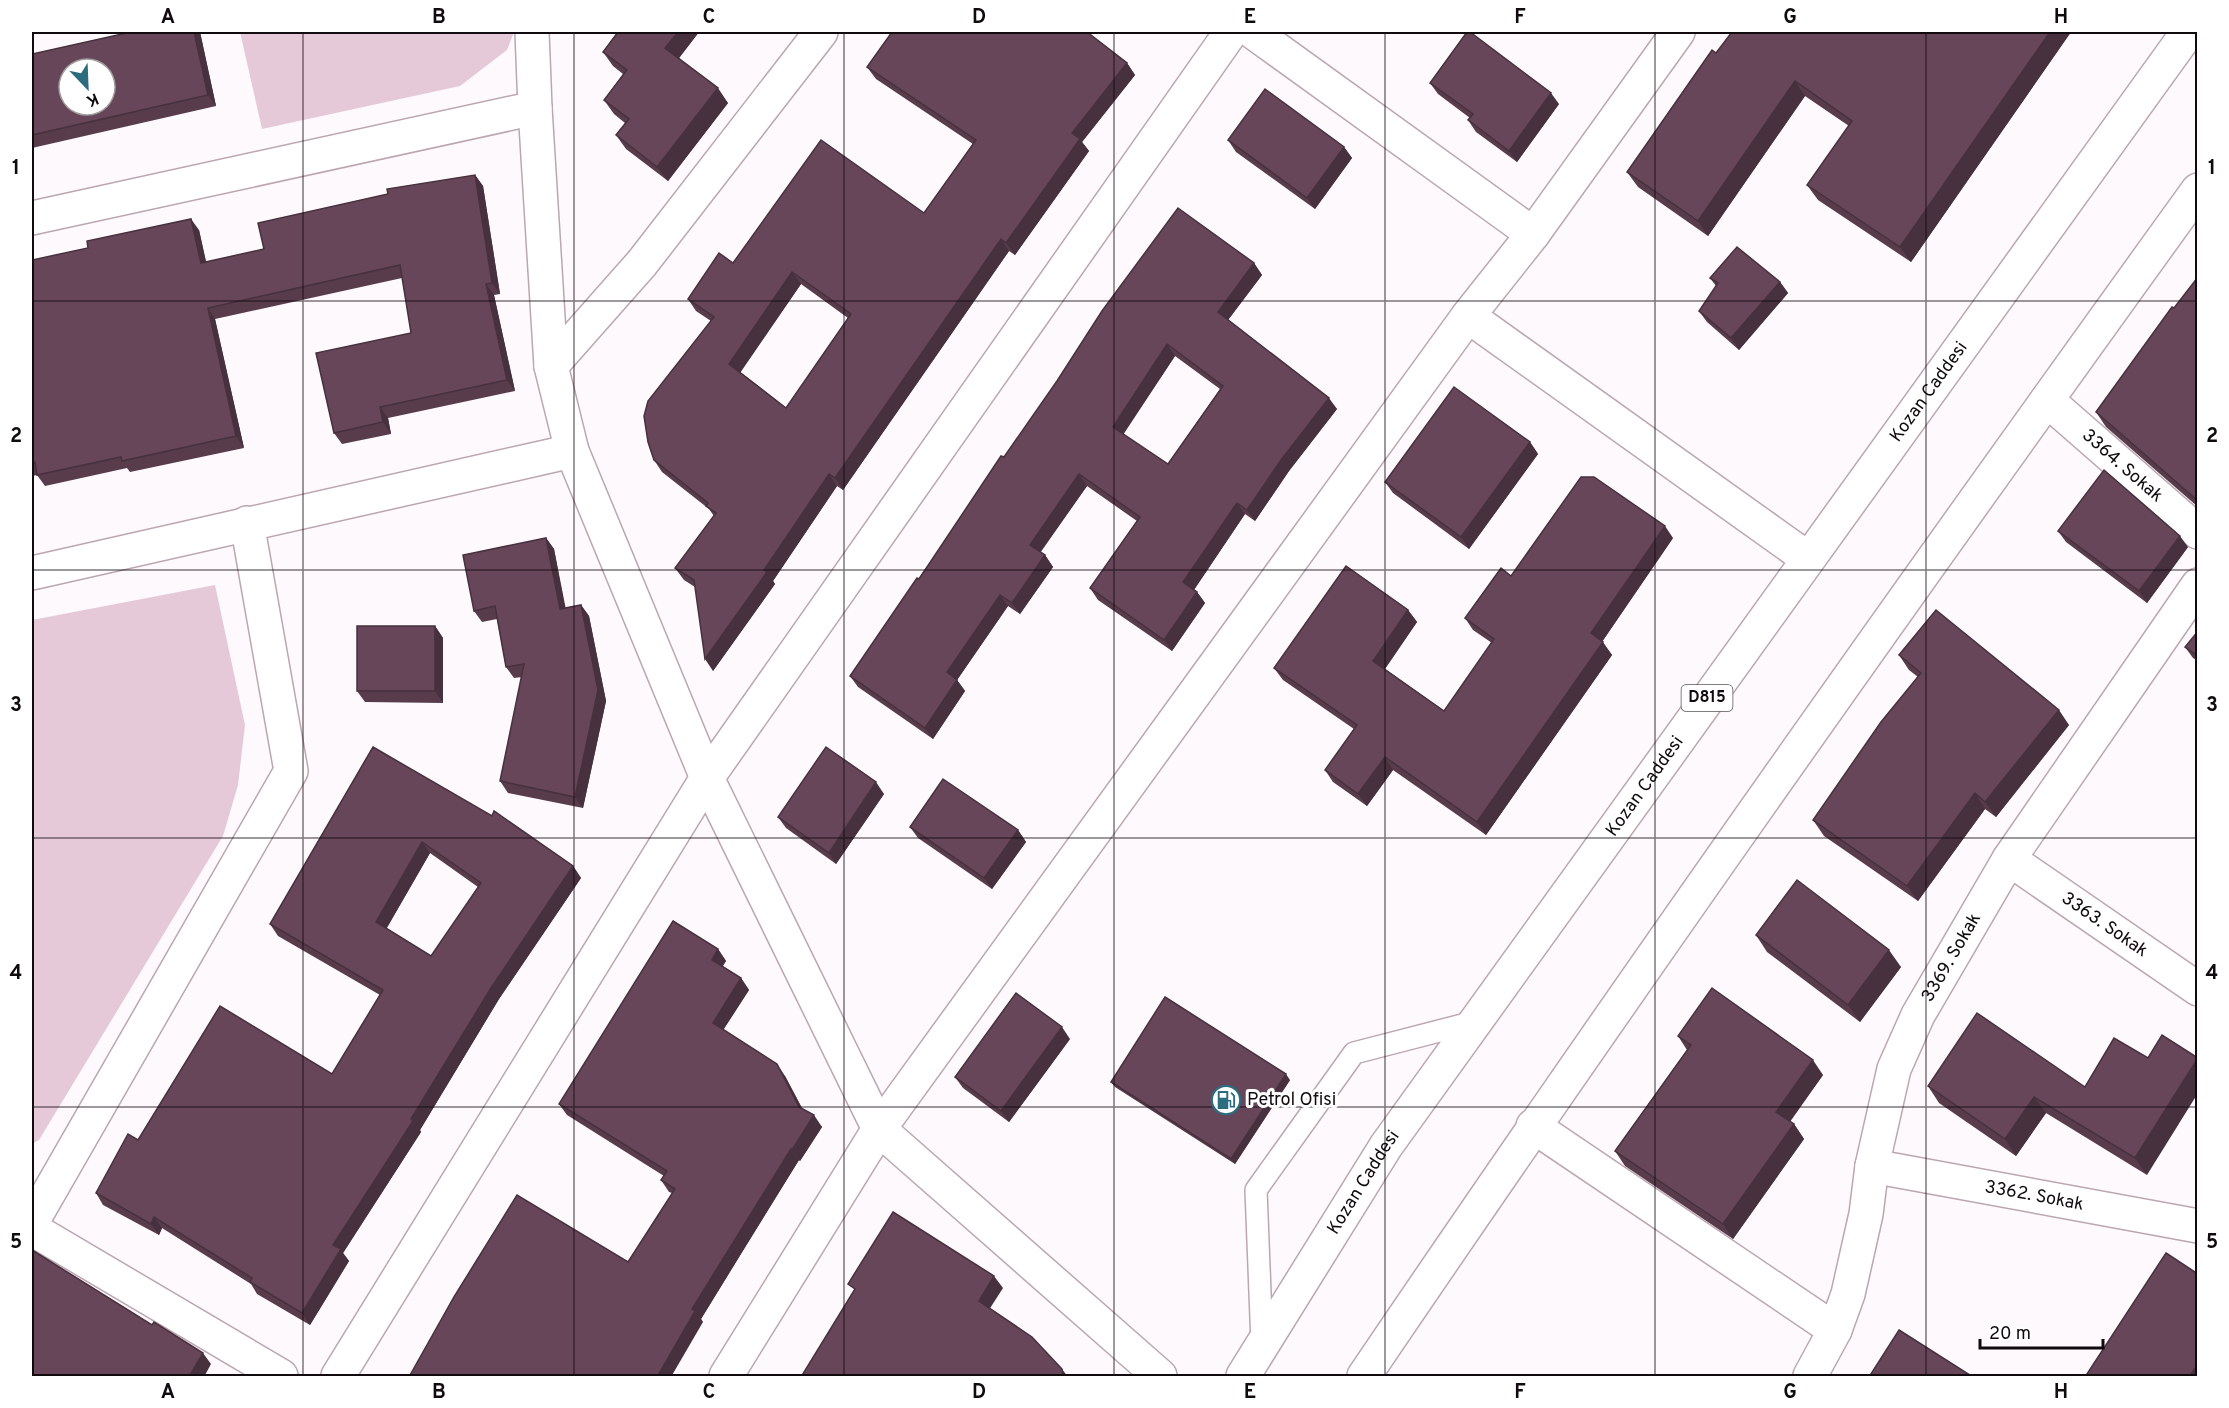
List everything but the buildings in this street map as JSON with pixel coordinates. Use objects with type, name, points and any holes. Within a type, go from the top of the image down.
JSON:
[{"type":"main road","points":[[532,32],[551,366],[572,451],[706,778],[879,1129],[1160,1377]]},
{"type":"main road","points":[[551,366],[642,263],[821,32]]},
{"type":"main road","points":[[338,1377],[706,778],[1232,32]]},
{"type":"main road","points":[[1253,32],[1533,234]]},
{"type":"main road","points":[[726,1377],[879,1129],[1468,316],[1533,234],[1678,32]]},
{"type":"main road","name":"Kozan Caddesi","points":[[1243,1377],[1386,1146],[1807,558],[2188,32]]},
{"type":"main road","points":[[32,218],[535,108]]},
{"type":"main road","points":[[1364,1377],[1533,1126],[2198,190]]},
{"type":"main road","points":[[1468,316],[1807,558]]},
{"type":"main road","name":"3364. Sokak","points":[[2047,400],[2198,532]]},
{"type":"main road","points":[[32,573],[572,451]]},
{"type":"main road","points":[[32,1222],[291,771],[247,523]]},
{"type":"main road","name":"3369. Sokak","points":[[1810,1377],[1835,1330],[1848,1294],[1858,1256],[1872,1167],[1894,1069],[1918,1014],[2009,860],[2198,585]]},
{"type":"main road","name":"3363. Sokak","points":[[2009,860],[2198,989]]},
{"type":"main road","points":[[1533,1126],[1835,1330]]},
{"type":"main road","name":"3362. Sokak","points":[[1872,1167],[2198,1226]]},
{"type":"main road","points":[[32,1228],[281,1377]]},
{"type":"lane","points":[[1262,1346],[1256,1190],[1354,1053],[1474,1022]]},
{"type":"shaded area","points":[[240,32],[514,32],[507,50],[460,86],[262,129]]},
{"type":"shaded area","points":[[215,585],[245,725],[238,785],[223,836],[39,1140],[32,1144],[32,620]]},
{"type":"place","name":"Petrol Ofisi","points":[[1226,1100]]}]
